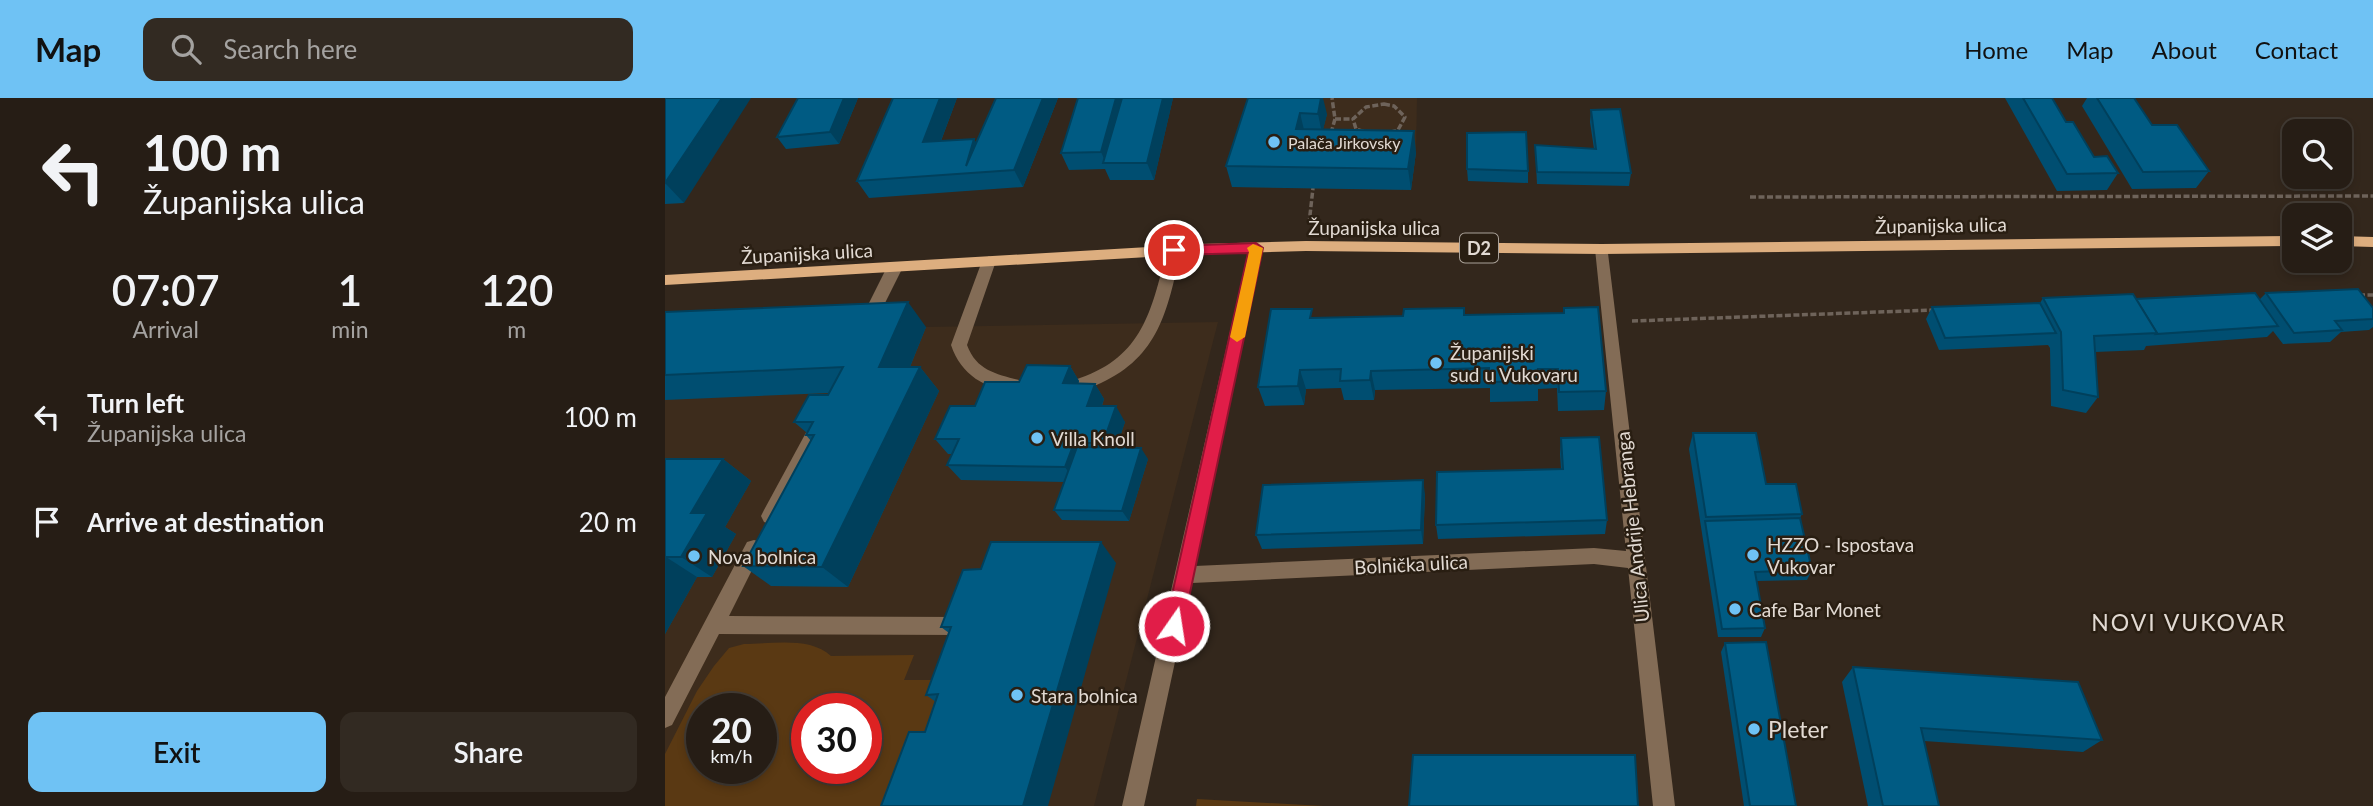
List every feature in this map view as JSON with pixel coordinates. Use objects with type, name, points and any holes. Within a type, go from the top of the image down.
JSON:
[{"type":"main road","name":"Županijska ulica","points":[[665,280],[1174,250],[1306,246],[1602,249],[2282,241]]},
{"type":"main road","points":[[2352,241],[2373,242]]},
{"type":"street","points":[[1133,806],[1256,248]]},
{"type":"street","name":"Ulica Andrije Hebranga","points":[[1602,249],[1664,806]]},
{"type":"street","points":[[989,261],[959,345],[962,356],[977,372],[1000,385],[1077,387],[1108,373],[1145,344],[1155,323],[1174,250]]},
{"type":"street","points":[[864,330],[895,267]]},
{"type":"street","points":[[665,718],[831,404]]},
{"type":"street","name":"Bolnička ulica","points":[[1186,575],[1594,556],[1636,560]]},
{"type":"street","points":[[713,625],[961,626]]},
{"type":"path","points":[[1328,140],[1335,119],[1332,98]]},
{"type":"path","points":[[1335,119],[1353,119],[1364,107],[1384,104],[1394,106],[1405,117],[1398,130],[1377,136],[1361,133],[1353,124],[1353,119]]},
{"type":"path","points":[[1306,246],[1313,188]]},
{"type":"path","points":[[1750,197],[2373,196]]},
{"type":"path","points":[[2345,295],[2373,295]]},
{"type":"path","points":[[1610,322],[1943,310]]},
{"type":"shaded area","name":"Palača Jirkovsky","points":[[1260,98],[1417,98],[1416,152],[1411,190],[1232,187]]},
{"type":"shaded area","points":[[1218,322],[1094,806],[665,806],[665,338],[926,327]]},
{"type":"shaded area","points":[[790,642],[812,646],[831,656],[914,655],[904,680],[961,680],[913,806],[665,806],[665,754],[686,713],[686,784],[777,784],[777,693],[696,693],[729,648],[744,644]]},
{"type":"shaded area","points":[[1197,799],[1324,806],[1196,806]]},
{"type":"building","points":[[665,98],[722,98],[665,183]]},
{"type":"building","points":[[798,98],[844,98],[830,132],[777,137]]},
{"type":"building","points":[[893,98],[940,98],[923,142],[974,139],[966,166],[996,98],[1043,98],[1014,170],[857,181]]},
{"type":"building","points":[[1078,98],[1116,98],[1101,152],[1061,153]]},
{"type":"building","points":[[1122,98],[1163,98],[1147,163],[1103,163]]},
{"type":"building","points":[[1248,98],[1321,98],[1318,114],[1300,113],[1296,129],[1414,131],[1408,169],[1226,166]]},
{"type":"building","points":[[2023,98],[2052,98],[2066,122],[2073,122],[2094,157],[2107,156],[2118,173],[2067,174]]},
{"type":"building","points":[[2097,98],[2134,98],[2152,125],[2177,125],[2209,171],[2143,172]]},
{"type":"building","points":[[1620,109],[1631,173],[1537,172],[1535,145],[1596,149],[1591,110]]},
{"type":"building","points":[[1526,132],[1528,171],[1467,169],[1467,133]]},
{"type":"building","points":[[2358,289],[2373,308],[2373,319],[2335,321],[2342,330],[2294,333],[2266,293]]},
{"type":"building","points":[[2255,293],[2278,326],[2156,334],[2136,299]]},
{"type":"building","points":[[2133,294],[2157,333],[2094,336],[2098,397],[2063,390],[2061,332],[2043,298]]},
{"type":"building","points":[[908,302],[879,367],[920,367],[822,567],[743,566],[814,435],[806,435],[813,422],[794,422],[809,395],[828,395],[843,367],[665,375],[665,312]]},
{"type":"building","points":[[2040,303],[2056,333],[1945,338],[1932,307]]},
{"type":"building","name":"Županijski sud u Vukovaru","points":[[1598,307],[1606,391],[1559,392],[1558,369],[1538,369],[1539,381],[1489,382],[1489,368],[1371,371],[1370,380],[1340,381],[1341,369],[1300,370],[1298,386],[1258,387],[1271,309],[1312,309],[1310,318],[1403,316],[1404,309],[1464,308],[1464,315],[1564,313],[1564,308]]},
{"type":"building","name":"Villa Knoll","points":[[1027,365],[1070,366],[1063,383],[1095,384],[1087,406],[1116,406],[1103,443],[1074,443],[1065,467],[947,465],[959,439],[935,439],[950,406],[975,406],[985,382],[1019,382]]},
{"type":"building","points":[[1693,433],[1756,433],[1766,484],[1796,484],[1802,514],[1706,517]]},
{"type":"building","points":[[1599,437],[1607,520],[1436,525],[1437,472],[1563,469],[1561,438]]},
{"type":"building","points":[[1077,447],[1141,448],[1122,511],[1054,510]]},
{"type":"building","points":[[665,459],[723,459],[691,513],[707,513],[681,557],[665,558]]},
{"type":"building","points":[[1423,480],[1421,530],[1256,535],[1263,485]]},
{"type":"building","points":[[1800,518],[1812,570],[1755,572],[1765,628],[1722,629],[1705,521]]},
{"type":"building","name":"Stara bolnica","points":[[991,542],[1101,542],[1023,806],[881,806],[909,732],[925,732],[938,694],[926,695],[951,627],[941,627],[963,570],[981,569]]},
{"type":"building","name":"Pleter","points":[[1766,642],[1796,806],[1750,806],[1725,643]]},
{"type":"building","points":[[1853,667],[2078,682],[2102,740],[1921,728],[1939,806],[1883,806]]},
{"type":"building","points":[[1413,755],[1635,755],[1638,806],[1409,806]]},
{"type":"slow traffic","points":[[1237,337],[1256,248],[1253,248]]},
{"type":"place","name":"Palača Jirkovsky","points":[[1274,142]]},
{"type":"place","name":"Županijski sud u Vukovaru","points":[[1436,363]]},
{"type":"place","name":"Villa Knoll","points":[[1037,438]]},
{"type":"place","name":"HZZO - Ispostava Vukovar","points":[[1753,555]]},
{"type":"place","name":"Nova bolnica","points":[[694,556]]},
{"type":"place","name":"Cafe Bar Monet","points":[[1735,609]]},
{"type":"place","name":"Stara bolnica","points":[[1017,695]]},
{"type":"place","name":"Pleter","points":[[1754,729]]},
{"type":"district","name":"NOVI VUKOVAR","points":[[2189,622]]},
{"type":"route","points":[[1174,250],[1256,248],[1174,626]]}]
